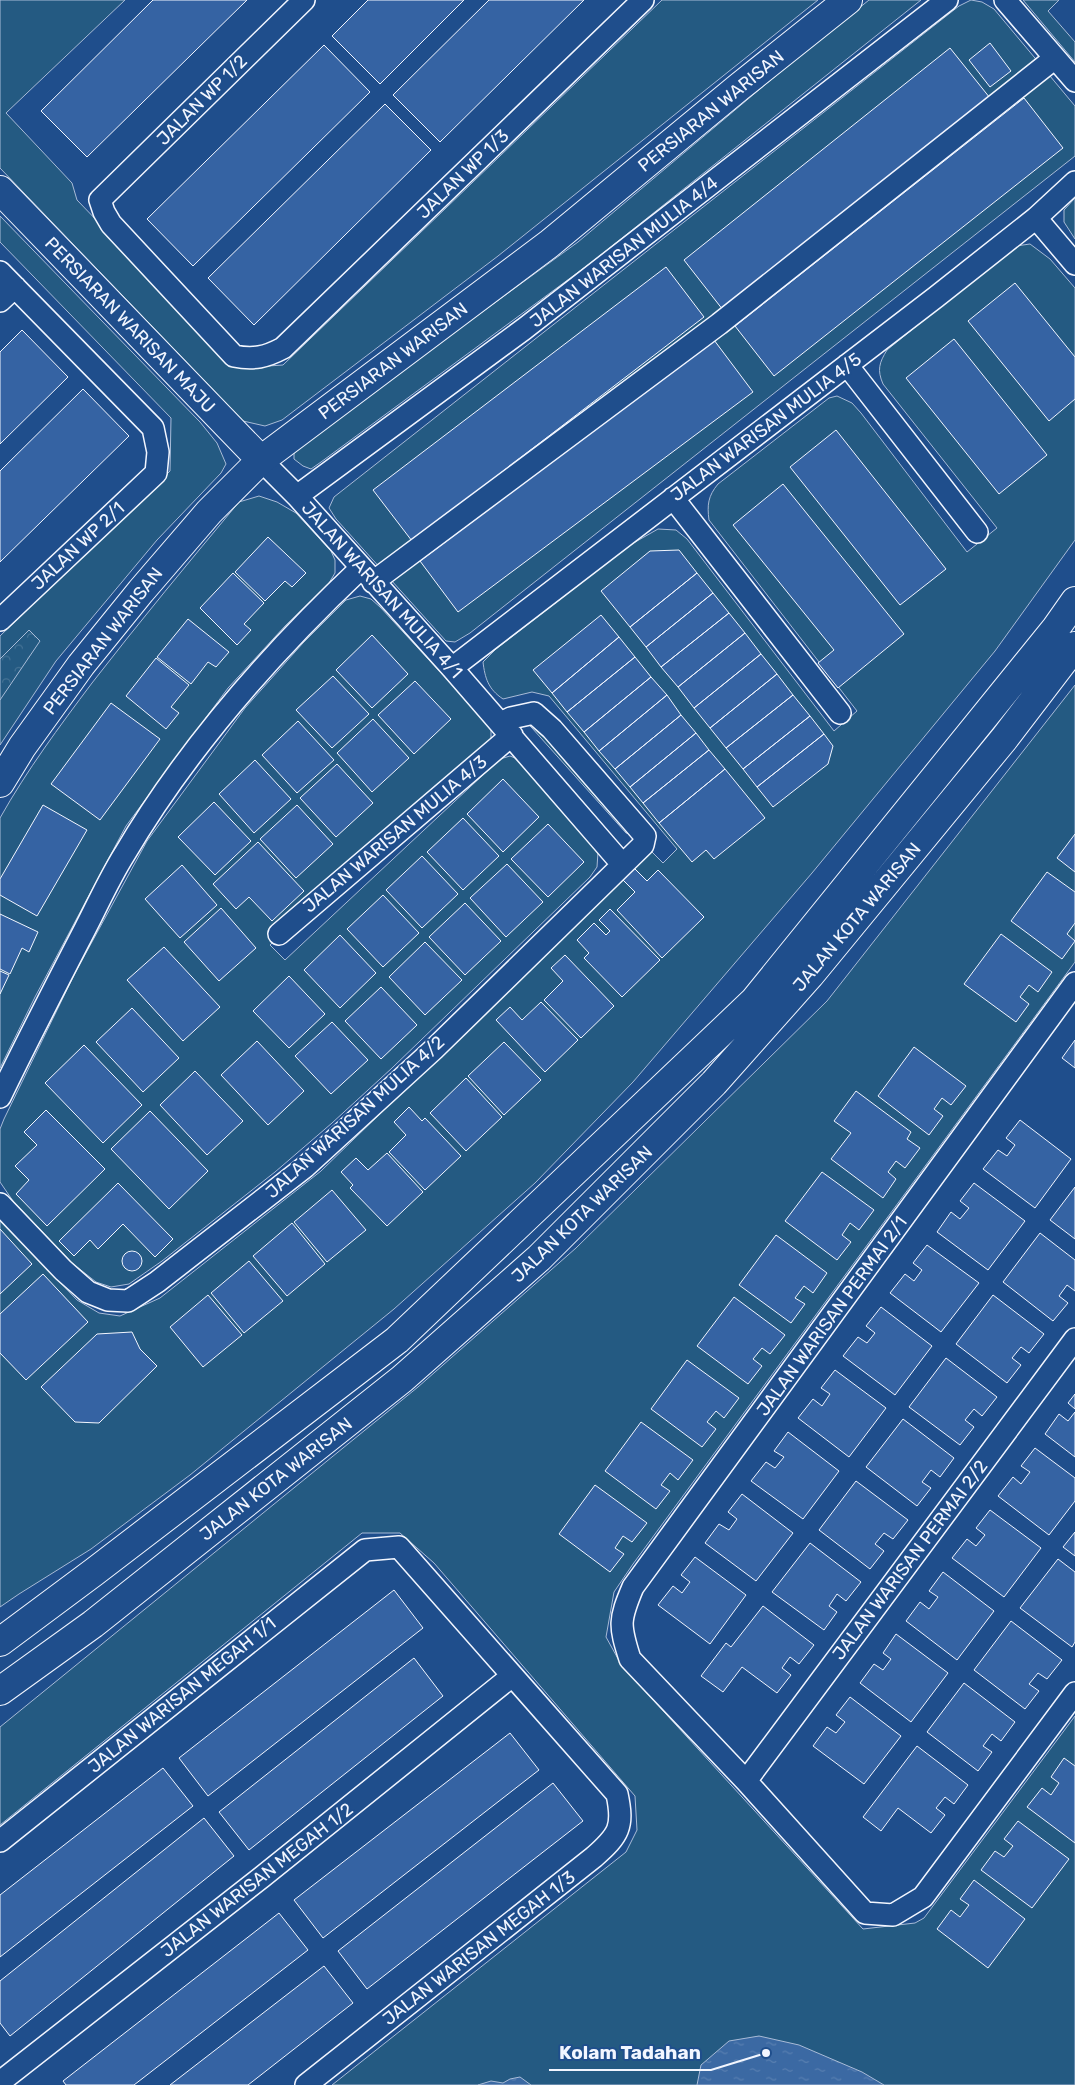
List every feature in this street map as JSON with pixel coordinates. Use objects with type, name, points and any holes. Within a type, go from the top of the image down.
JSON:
[{"type":"street","name":"JALAN WP 1/2","points":[[283,348],[266,357],[250,359],[234,356],[111,224],[100,200],[304,0]]},
{"type":"street","name":"JALAN WP 1/3","points":[[283,348],[643,0]]},
{"type":"street","name":"PERSIARAN WARISAN","points":[[0,783],[22,747],[99,642],[209,512],[261,460],[549,244],[739,87],[848,0]]},
{"type":"street","name":"JALAN WARISAN MULIA 4/4","points":[[296,496],[524,329],[947,0]]},
{"type":"street","points":[[1005,0],[1075,81]]},
{"type":"street","points":[[0,1097],[123,856],[143,824],[237,696],[320,607],[719,324],[1056,58]]},
{"type":"street","name":"JALAN WARISAN MULIA 4/5","points":[[452,668],[1036,218],[1075,182]]},
{"type":"street","name":"PERSIARAN WARISAN MAJU","points":[[0,190],[261,460]]},
{"type":"street","points":[[1036,218],[1075,264]]},
{"type":"street","points":[[0,272],[7,294]]},
{"type":"street","name":"JALAN WP 2/1","points":[[0,620],[156,473],[158,452],[153,428],[7,294]]},
{"type":"street","points":[[847,365],[977,532]]},
{"type":"street","name":"JALAN WARISAN MULIA 4/1","points":[[261,460],[296,496],[506,728],[622,864]]},
{"type":"street","points":[[672,498],[840,713]]},
{"type":"street","name":"JALAN KOTA WARISAN","points":[[0,1642],[397,1340],[754,1001],[1056,628],[1075,601]]},
{"type":"street","name":"JALAN KOTA WARISAN","points":[[0,1691],[93,1624],[402,1378],[539,1258],[714,1083],[810,974],[1004,739],[1075,646]]},
{"type":"street","points":[[506,728],[511,718],[534,713],[552,729],[605,787],[645,836],[643,845],[622,864]]},
{"type":"street","name":"JALAN WARISAN MULIA 4/3","points":[[279,934],[506,728]]},
{"type":"street","name":"JALAN WARISAN MULIA 4/2","points":[[0,1204],[63,1270],[88,1292],[108,1300],[128,1301],[157,1282],[305,1167],[434,1048],[622,864]]},
{"type":"street","name":"JALAN WARISAN PERMAI 2/1","points":[[746,1781],[630,1659],[622,1634],[622,1613],[633,1587],[1075,983]]},
{"type":"street","name":"JALAN WARISAN PERMAI 2/2","points":[[746,1781],[1075,1338]]},
{"type":"street","name":"JALAN WARISAN MEGAH 1/1","points":[[0,1841],[365,1550],[399,1547],[512,1676]]},
{"type":"street","points":[[0,1630],[94,1572]]},
{"type":"street","points":[[0,1712],[93,1624]]},
{"type":"street","name":"JALAN WARISAN MEGAH 1/3","points":[[306,2085],[594,1857],[612,1841],[619,1828],[620,1810],[617,1794],[512,1676]]},
{"type":"street","name":"JALAN WARISAN MEGAH 1/2","points":[[0,2084],[512,1676]]},
{"type":"street","points":[[746,1781],[865,1913],[893,1915],[923,1897],[1075,1693]]},
{"type":"green space","points":[[0,0],[125,0],[6,113],[72,183],[77,200],[239,368],[283,365],[662,0],[818,0],[498,256],[282,420],[265,426],[243,421],[0,168]]},
{"type":"green space","points":[[869,0],[921,0],[592,262],[321,462],[311,469],[294,459],[294,452],[304,442],[578,242]]},
{"type":"green space","points":[[971,0],[982,2],[994,9],[1075,106],[1075,156],[470,633],[455,642],[446,641],[336,519],[329,508],[334,497],[959,6]]},
{"type":"green space","points":[[1023,0],[1059,0],[1048,11],[1075,42],[1075,62]]},
{"type":"green space","points":[[1075,198],[1075,239],[1064,222],[1064,210]]},
{"type":"green space","points":[[0,216],[200,422],[217,443],[226,464],[221,473],[157,540],[56,661],[0,745],[0,636],[170,471],[171,418],[0,242]]},
{"type":"green space","points":[[1030,244],[1050,259],[1075,288],[1075,540],[995,651],[812,873],[633,1082],[535,1183],[394,1309],[190,1475],[91,1549],[0,1607],[0,1220],[77,1300],[99,1313],[120,1316],[160,1298],[321,1171],[652,852],[663,863],[677,849],[549,696],[532,692],[503,699],[494,691],[486,678],[483,662],[496,649],[630,545],[658,529],[676,530],[687,539],[834,731],[857,711],[709,520],[708,505],[710,497],[718,484],[829,398],[837,396],[852,403],[861,413],[967,552],[997,528],[883,384],[880,367],[887,350],[1001,257],[1016,246]]},
{"type":"green space","points":[[259,496],[277,502],[296,513],[331,551],[335,560],[335,573],[329,583],[285,626],[228,688],[126,826],[35,997],[0,1068],[0,818],[32,766],[56,732],[146,614],[239,502]]},
{"type":"green space","points":[[360,596],[371,599],[380,607],[491,727],[491,740],[270,945],[285,960],[500,759],[510,756],[520,760],[598,852],[597,867],[590,877],[392,1068],[275,1172],[162,1261],[129,1284],[111,1287],[96,1282],[72,1263],[13,1201],[0,1182],[0,1129],[75,973],[147,841],[245,708],[303,643],[346,600]]},
{"type":"green space","points":[[29,630],[40,641],[0,700],[0,659]]},
{"type":"green space","points":[[1075,685],[1075,962],[633,1564],[614,1592],[606,1637],[622,1666],[863,1929],[915,1923],[924,1918],[1075,1716],[1075,2085],[332,2085],[626,1852],[637,1830],[635,1796],[434,1563],[400,1533],[362,1533],[0,1825],[0,1727],[418,1387],[576,1248],[827,1001]]},
{"type":"green space","points":[[533,719],[634,835],[626,833],[529,725]]},
{"type":"water","points":[[759,2036],[799,2045],[862,2072],[884,2085],[697,2085],[701,2065],[729,2041]]},
{"type":"water","points":[[520,2077],[531,2085],[478,2085],[491,2081],[503,2083]]},
{"type":"building","points":[[153,0],[247,0],[87,157],[41,111]]},
{"type":"building","points":[[368,0],[464,0],[380,84],[332,36]]},
{"type":"building","points":[[489,0],[584,0],[440,142],[393,95]]},
{"type":"building","points":[[990,43],[1011,71],[990,87],[969,60]]},
{"type":"building","points":[[324,45],[370,92],[193,266],[147,219]]},
{"type":"building","points":[[950,48],[990,98],[723,310],[684,260]]},
{"type":"building","points":[[1024,98],[1063,148],[774,376],[735,326]]},
{"type":"building","points":[[385,104],[431,150],[254,325],[208,278]]},
{"type":"building","points":[[666,267],[704,317],[412,541],[373,490]]},
{"type":"building","points":[[1015,283],[1075,357],[1075,399],[1049,421],[968,321]]},
{"type":"building","points":[[22,330],[68,377],[0,444],[0,352]]},
{"type":"building","points":[[954,339],[1047,455],[999,494],[906,378]]},
{"type":"building","points":[[714,340],[753,392],[458,612],[420,561]]},
{"type":"building","points":[[83,389],[129,436],[0,562],[0,471]]},
{"type":"building","points":[[836,430],[946,569],[900,605],[790,467]]},
{"type":"building","points":[[783,484],[904,634],[838,688],[818,663],[834,650],[733,525]]},
{"type":"building","points":[[268,537],[306,573],[292,587],[285,581],[265,601],[235,572]]},
{"type":"building","points":[[679,550],[697,573],[630,627],[601,591],[650,551]]},
{"type":"building","points":[[233,573],[264,603],[244,624],[251,630],[237,645],[200,608]]},
{"type":"building","points":[[697,573],[713,593],[646,647],[630,627]]},
{"type":"building","points":[[713,593],[729,613],[661,667],[646,647]]},
{"type":"building","points":[[729,613],[745,633],[678,687],[661,667]]},
{"type":"building","points":[[601,615],[619,637],[552,693],[533,670]]},
{"type":"building","points":[[188,619],[229,652],[216,667],[208,662],[191,684],[157,657]]},
{"type":"building","points":[[745,633],[761,654],[694,708],[678,687]]},
{"type":"building","points":[[372,635],[408,674],[372,708],[336,670]]},
{"type":"building","points":[[619,637],[635,657],[567,712],[552,693]]},
{"type":"building","points":[[761,654],[777,674],[710,728],[694,708]]},
{"type":"building","points":[[635,657],[651,677],[584,732],[567,712]]},
{"type":"building","points":[[156,658],[189,685],[171,707],[179,713],[166,729],[126,696]]},
{"type":"building","points":[[777,674],[793,695],[726,748],[710,728]]},
{"type":"building","points":[[333,676],[369,714],[332,748],[296,710]]},
{"type":"building","points":[[651,677],[667,695],[599,751],[584,732]]},
{"type":"building","points":[[415,681],[451,719],[414,754],[378,715]]},
{"type":"building","points":[[667,695],[681,715],[615,769],[599,751]]},
{"type":"building","points":[[793,695],[810,716],[743,769],[726,748]]},
{"type":"building","points":[[111,703],[160,739],[100,820],[51,784]]},
{"type":"building","points":[[681,715],[696,733],[630,787],[615,769]]},
{"type":"building","points":[[810,716],[824,734],[757,787],[743,769]]},
{"type":"building","points":[[373,719],[409,758],[372,792],[337,753]]},
{"type":"building","points":[[298,721],[334,760],[297,793],[262,755]]},
{"type":"building","points":[[696,733],[709,750],[643,803],[630,787]]},
{"type":"building","points":[[824,734],[833,746],[828,764],[773,807],[757,787]]},
{"type":"building","points":[[709,750],[725,769],[659,823],[643,803]]},
{"type":"building","points":[[255,760],[291,799],[254,833],[219,794]]},
{"type":"building","points":[[337,764],[373,803],[336,837],[300,798]]},
{"type":"building","points":[[725,769],[765,818],[714,859],[706,850],[692,862],[659,823]]},
{"type":"building","points":[[503,779],[539,817],[503,852],[467,814]]},
{"type":"building","points":[[214,802],[251,841],[215,875],[178,837]]},
{"type":"building","points":[[43,805],[87,830],[37,916],[0,895],[0,879]]},
{"type":"building","points":[[297,805],[333,844],[296,878],[260,839]]},
{"type":"building","points":[[463,818],[499,856],[463,890],[427,852]]},
{"type":"building","points":[[548,824],[584,862],[548,897],[511,859]]},
{"type":"building","points":[[1075,834],[1075,872],[1057,858]]},
{"type":"building","points":[[258,842],[304,891],[272,921],[249,897],[236,909],[213,884]]},
{"type":"building","points":[[422,856],[458,894],[422,928],[386,890]]},
{"type":"building","points":[[507,864],[543,902],[506,937],[470,898]]},
{"type":"building","points":[[182,865],[217,905],[180,938],[145,899]]},
{"type":"building","points":[[634,868],[647,881],[658,870],[704,917],[662,958],[617,910],[635,892],[622,879]]},
{"type":"building","points":[[1047,872],[1075,892],[1075,923],[1067,934],[1075,941],[1062,959],[1011,921]]},
{"type":"building","points":[[383,895],[419,933],[383,967],[347,929]]},
{"type":"building","points":[[465,903],[501,941],[465,975],[429,937]]},
{"type":"building","points":[[221,908],[256,948],[219,981],[184,942]]},
{"type":"building","points":[[610,909],[660,960],[622,997],[584,958],[589,953],[577,940],[594,923],[606,935],[610,931],[599,920]]},
{"type":"building","points":[[0,914],[38,932],[29,952],[22,948],[10,974],[0,969]]},
{"type":"building","points":[[1001,934],[1052,972],[1038,992],[1029,985],[1020,997],[1029,1004],[1016,1022],[964,984]]},
{"type":"building","points":[[340,935],[376,973],[340,1008],[304,970]]},
{"type":"building","points":[[425,942],[462,980],[425,1015],[389,977]]},
{"type":"building","points":[[164,947],[220,1007],[183,1041],[127,980]]},
{"type":"building","points":[[565,955],[614,1006],[581,1038],[544,1000],[563,981],[551,968]]},
{"type":"building","points":[[0,971],[9,975],[0,994]]},
{"type":"building","points":[[289,976],[325,1014],[289,1048],[253,1011]]},
{"type":"building","points":[[381,987],[417,1025],[381,1059],[345,1021]]},
{"type":"building","points":[[541,1002],[578,1040],[545,1072],[496,1020],[510,1007],[522,1020]]},
{"type":"building","points":[[132,1008],[179,1058],[143,1092],[96,1042]]},
{"type":"building","points":[[332,1022],[368,1060],[331,1094],[295,1056]]},
{"type":"building","points":[[1075,1040],[1075,1068],[1062,1058]]},
{"type":"building","points":[[257,1041],[304,1091],[268,1125],[221,1075]]},
{"type":"building","points":[[504,1042],[541,1080],[504,1115],[468,1076]]},
{"type":"building","points":[[84,1045],[142,1105],[103,1143],[45,1083]]},
{"type":"building","points":[[914,1047],[966,1086],[951,1105],[942,1098],[934,1109],[943,1116],[929,1135],[878,1096]]},
{"type":"building","points":[[195,1071],[243,1121],[207,1155],[160,1105]]},
{"type":"building","points":[[466,1078],[502,1117],[466,1151],[430,1113]]},
{"type":"building","points":[[856,1091],[911,1132],[907,1139],[920,1148],[905,1168],[896,1161],[888,1172],[896,1179],[883,1198],[831,1159],[851,1133],[834,1121]]},
{"type":"building","points":[[409,1107],[422,1121],[425,1118],[461,1156],[425,1190],[389,1152],[406,1135],[394,1122]]},
{"type":"building","points":[[46,1110],[105,1169],[47,1226],[16,1194],[29,1180],[15,1166],[37,1145],[24,1132]]},
{"type":"building","points":[[150,1111],[208,1171],[169,1209],[111,1149]]},
{"type":"building","points":[[1020,1120],[1071,1159],[1035,1208],[983,1169],[998,1150],[1007,1156],[1015,1145],[1006,1138]]},
{"type":"building","points":[[387,1153],[423,1192],[387,1226],[350,1188],[353,1185],[341,1172],[356,1158],[368,1170]]},
{"type":"building","points":[[822,1172],[874,1210],[859,1230],[850,1223],[842,1235],[851,1242],[837,1260],[785,1221]]},
{"type":"building","points":[[118,1183],[173,1239],[155,1257],[123,1224],[98,1249],[90,1240],[74,1256],[59,1241]]},
{"type":"building","points":[[974,1183],[1025,1221],[988,1270],[937,1232],[951,1212],[960,1219],[969,1208],[960,1201]]},
{"type":"building","points":[[1075,1187],[1075,1239],[1050,1220]]},
{"type":"building","points":[[332,1190],[366,1230],[327,1262],[294,1222]]},
{"type":"building","points":[[292,1223],[325,1264],[287,1296],[253,1256]]},
{"type":"building","points":[[0,1229],[32,1264],[0,1294]]},
{"type":"building","points":[[1040,1233],[1075,1260],[1075,1291],[1067,1285],[1059,1296],[1068,1303],[1053,1321],[1003,1282]]},
{"type":"building","points":[[776,1235],[827,1273],[813,1293],[804,1286],[795,1298],[805,1304],[791,1323],[739,1285]]},
{"type":"building","points":[[927,1245],[979,1283],[941,1332],[890,1293],[905,1274],[914,1281],[922,1270],[913,1263]]},
{"type":"building","points":[[132,1251],[139,1254],[142,1261],[139,1268],[132,1271],[125,1268],[122,1261],[125,1254]]},
{"type":"building","points":[[249,1261],[283,1301],[244,1333],[211,1293]]},
{"type":"building","points":[[43,1274],[88,1322],[26,1380],[0,1353],[0,1314]]},
{"type":"building","points":[[208,1295],[242,1335],[203,1367],[170,1327]]},
{"type":"building","points":[[993,1295],[1044,1334],[1029,1353],[1021,1347],[1012,1358],[1021,1365],[1007,1383],[956,1344]]},
{"type":"building","points":[[734,1297],[785,1335],[770,1354],[762,1348],[753,1359],[762,1366],[748,1384],[697,1346]]},
{"type":"building","points":[[881,1307],[932,1346],[895,1395],[843,1356],[858,1337],[867,1343],[875,1333],[866,1326]]},
{"type":"building","points":[[132,1332],[140,1349],[157,1366],[99,1423],[75,1422],[41,1387],[97,1334]]},
{"type":"building","points":[[946,1358],[997,1397],[982,1416],[974,1409],[965,1420],[974,1427],[960,1445],[909,1407]]},
{"type":"building","points":[[687,1360],[739,1398],[724,1418],[716,1411],[707,1422],[716,1429],[702,1447],[651,1409]]},
{"type":"building","points":[[835,1370],[886,1408],[849,1457],[798,1418],[813,1399],[822,1406],[830,1394],[821,1388]]},
{"type":"building","points":[[1075,1394],[1075,1409],[1068,1403]]},
{"type":"building","points":[[1075,1412],[1075,1457],[1045,1434],[1059,1414],[1068,1421]]},
{"type":"building","points":[[903,1419],[954,1458],[940,1477],[931,1470],[922,1482],[931,1488],[917,1506],[866,1467]]},
{"type":"building","points":[[641,1422],[693,1460],[678,1480],[670,1473],[661,1485],[670,1491],[656,1509],[605,1471]]},
{"type":"building","points":[[788,1432],[839,1471],[803,1519],[751,1481],[766,1462],[775,1468],[784,1457],[774,1451]]},
{"type":"building","points":[[1035,1448],[1075,1478],[1075,1501],[1049,1535],[998,1496],[1013,1477],[1021,1484],[1030,1472],[1021,1466]]},
{"type":"building","points":[[856,1481],[908,1520],[893,1539],[884,1533],[875,1544],[884,1551],[870,1569],[819,1530]]},
{"type":"building","points":[[595,1485],[647,1523],[632,1542],[623,1536],[615,1548],[624,1554],[610,1572],[559,1534]]},
{"type":"building","points":[[742,1494],[793,1533],[756,1581],[705,1543],[719,1524],[729,1530],[737,1519],[728,1512]]},
{"type":"building","points":[[990,1510],[1041,1548],[1004,1597],[952,1558],[967,1539],[976,1546],[985,1535],[976,1528]]},
{"type":"building","points":[[1075,1532],[1075,1556],[1063,1547]]},
{"type":"building","points":[[810,1543],[861,1582],[846,1601],[837,1594],[829,1606],[837,1612],[824,1630],[772,1592]]},
{"type":"building","points":[[695,1557],[746,1595],[710,1644],[658,1605],[673,1586],[682,1593],[690,1582],[681,1575]]},
{"type":"building","points":[[1058,1559],[1075,1572],[1075,1642],[1072,1647],[1020,1608]]},
{"type":"building","points":[[943,1572],[994,1611],[957,1660],[906,1621],[920,1602],[929,1609],[938,1597],[929,1591]]},
{"type":"building","points":[[394,1590],[423,1628],[208,1796],[179,1758]]},
{"type":"building","points":[[763,1606],[814,1645],[799,1664],[790,1657],[782,1668],[791,1675],[777,1693],[742,1667],[723,1692],[701,1676],[726,1643],[731,1647]]},
{"type":"building","points":[[1011,1621],[1062,1660],[1047,1679],[1038,1673],[1029,1684],[1039,1691],[1025,1709],[974,1670]]},
{"type":"building","points":[[896,1634],[948,1673],[911,1722],[860,1683],[874,1664],[883,1670],[891,1659],[883,1653]]},
{"type":"building","points":[[414,1658],[443,1696],[249,1850],[219,1812]]},
{"type":"building","points":[[964,1683],[1015,1722],[1001,1741],[992,1734],[983,1746],[992,1752],[978,1771],[927,1732]]},
{"type":"building","points":[[850,1697],[901,1736],[864,1784],[813,1746],[827,1727],[836,1733],[845,1722],[836,1715]]},
{"type":"building","points":[[510,1733],[539,1770],[323,1938],[294,1900]]},
{"type":"building","points":[[917,1746],[968,1785],[954,1804],[945,1797],[936,1808],[945,1815],[931,1833],[898,1808],[881,1831],[863,1817]]},
{"type":"building","points":[[1064,1758],[1075,1766],[1075,1843],[1027,1807],[1042,1788],[1051,1795],[1059,1783],[1051,1777]]},
{"type":"building","points":[[163,1768],[193,1806],[0,1957],[0,1895]]},
{"type":"building","points":[[553,1783],[583,1821],[367,1989],[338,1951]]},
{"type":"building","points":[[204,1818],[234,1856],[10,2036],[0,2023],[0,1981]]},
{"type":"building","points":[[1018,1821],[1069,1859],[1032,1908],[981,1870],[995,1851],[1004,1857],[1013,1846],[1004,1839]]},
{"type":"building","points":[[974,1880],[1025,1919],[988,1968],[937,1929],[951,1910],[960,1917],[969,1905],[960,1899]]},
{"type":"building","points":[[279,1913],[308,1950],[134,2085],[66,2085],[63,2081]]},
{"type":"building","points":[[324,1966],[353,2003],[248,2085],[170,2085]]},
{"type":"place","name":"Kolam Tadahan","points":[[766,2053]]}]
